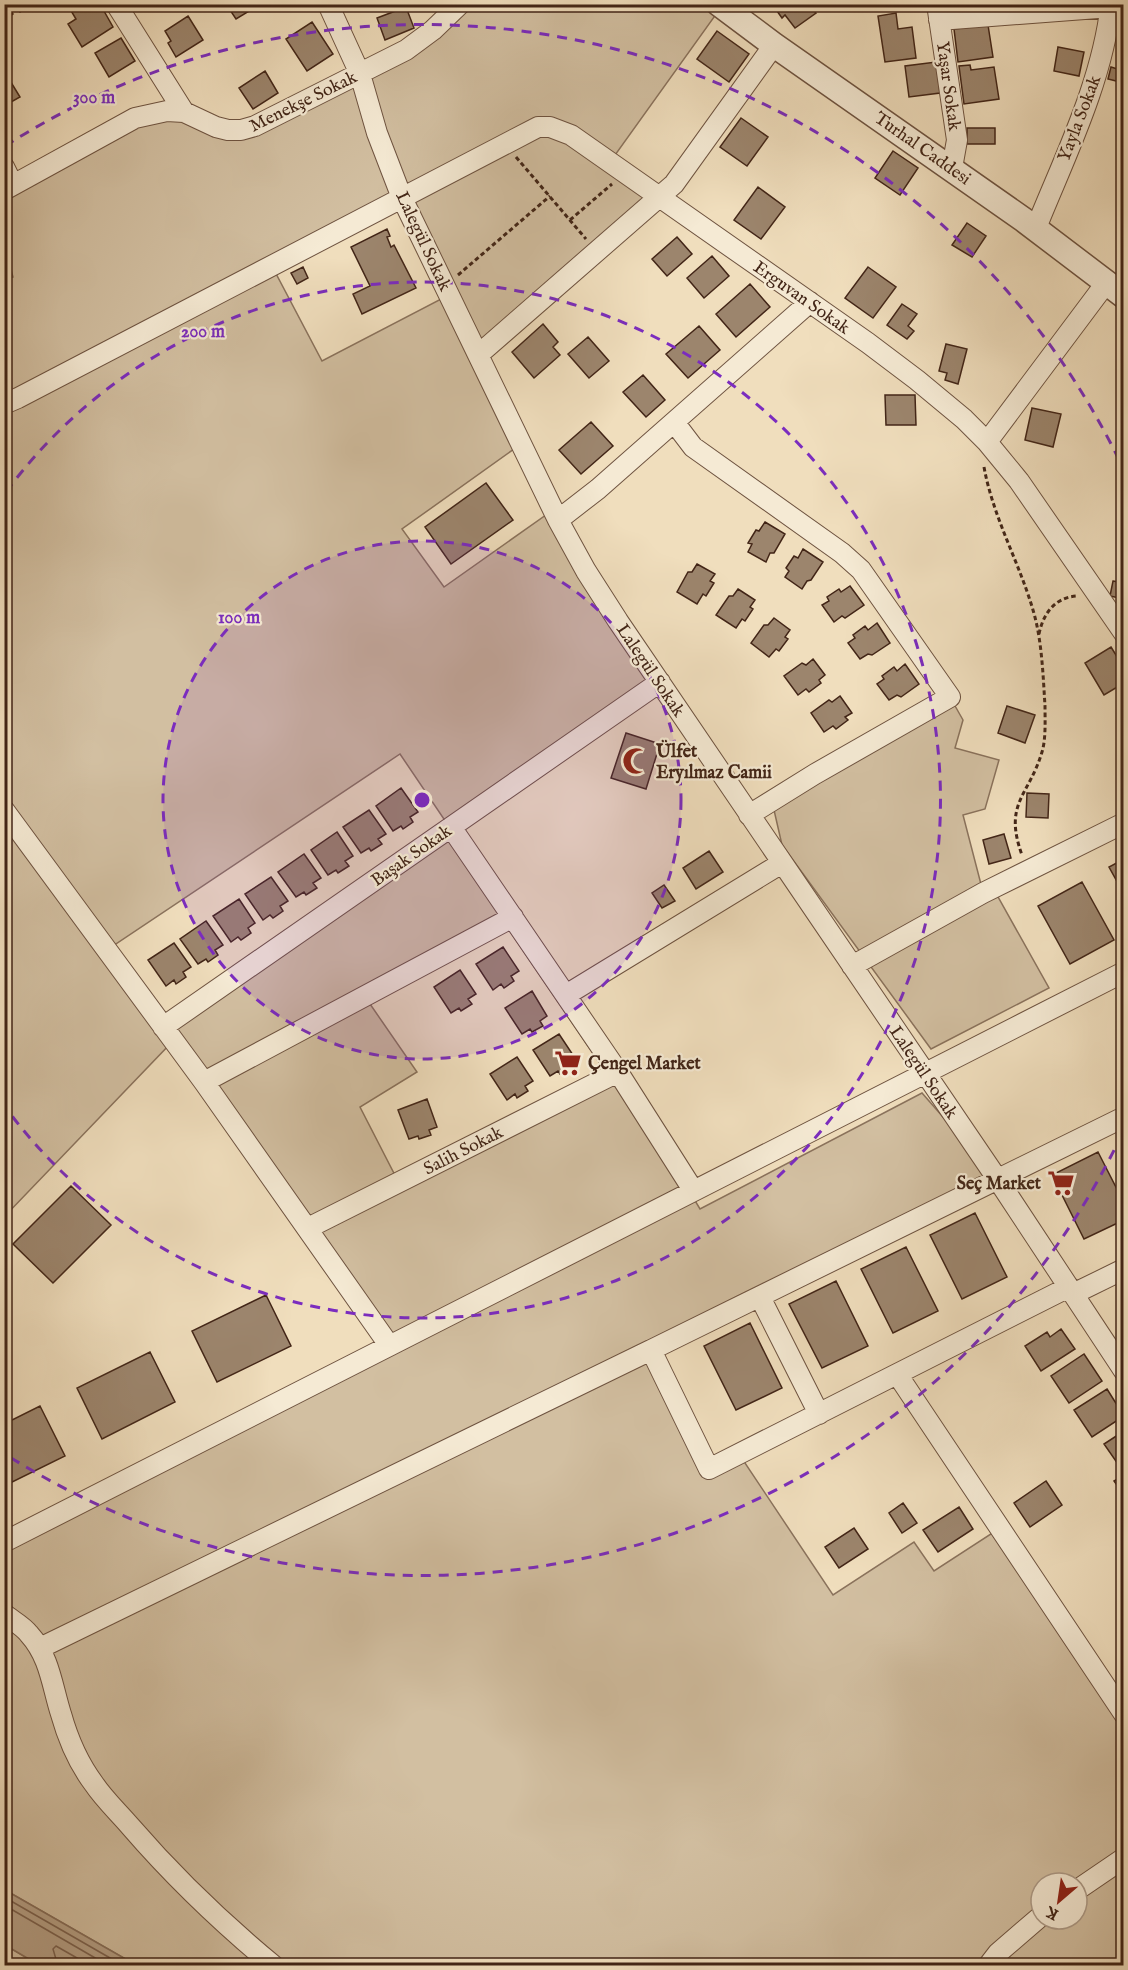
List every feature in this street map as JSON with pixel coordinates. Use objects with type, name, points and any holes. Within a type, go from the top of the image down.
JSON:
[{"type":"street","points":[[116,4],[184,112]]},
{"type":"street","name":"Lalegül Sokak","points":[[328,4],[360,74],[377,133],[402,198],[558,520],[586,571],[998,1180],[1124,1371]]},
{"type":"street","name":"Menekşe Sokak","points":[[184,112],[228,130],[241,130],[255,126],[360,74],[418,42],[460,4]]},
{"type":"street","name":"Turhal Caddesi","points":[[719,4],[1036,228],[1115,290]]},
{"type":"street","points":[[938,12],[1111,6]]},
{"type":"street","name":"Yayla Sokak","points":[[1036,228],[1096,73],[1111,6]]},
{"type":"street","name":"Yaşar Sokak","points":[[938,12],[957,140],[952,168]]},
{"type":"street","points":[[478,355],[674,184],[774,45]]},
{"type":"street","points":[[7,181],[135,118],[166,111],[184,112]]},
{"type":"street","name":"Erguvan Sokak","points":[[4,404],[538,127],[550,127],[571,135],[810,302],[917,380],[964,419],[1020,481],[1124,633]]},
{"type":"street","points":[[987,442],[1115,290]]},
{"type":"street","points":[[558,520],[598,489],[810,302]]},
{"type":"street","points":[[674,422],[693,447],[842,553],[861,570],[950,698],[749,814]]},
{"type":"street","name":"Başak Sokak","points":[[163,1027],[660,682]]},
{"type":"street","points":[[4,810],[204,1082],[389,1345]]},
{"type":"street","points":[[852,966],[983,893],[1124,823]]},
{"type":"street","points":[[451,827],[618,1072],[693,1190]]},
{"type":"street","points":[[566,995],[782,863]]},
{"type":"street","points":[[204,1082],[513,917]]},
{"type":"street","points":[[4,1542],[1124,972]]},
{"type":"street","name":"Salih Sokak","points":[[308,1228],[618,1072]]},
{"type":"street","points":[[40,1648],[1124,1117]]},
{"type":"street","points":[[651,1350],[709,1469],[897,1374],[1071,1291],[1124,1269]]},
{"type":"street","points":[[760,1297],[819,1414]]},
{"type":"street","points":[[897,1374],[1124,1714]]},
{"type":"street","points":[[4,1614],[29,1633],[40,1648],[50,1672],[61,1715],[76,1756],[94,1785],[151,1850],[192,1892],[230,1929],[274,1965]]},
{"type":"street","points":[[1089,1882],[1124,1858]]},
{"type":"street","points":[[988,1965],[998,1953],[1029,1926]]},
{"type":"path","points":[[505,144],[597,252]]},
{"type":"path","points":[[570,220],[625,173]]},
{"type":"path","points":[[445,286],[550,196]]},
{"type":"path","points":[[987,442],[983,450],[984,470],[999,518],[1034,611],[1045,708],[1043,749],[1036,771],[1023,792],[1016,811],[1016,838],[1028,871]]},
{"type":"path","points":[[1038,636],[1041,622],[1049,610],[1060,601],[1074,596],[1088,596],[1102,601]]},
{"type":"shaded area","points":[[460,5],[722,6],[610,162],[660,197],[478,355],[521,444],[402,529],[444,587],[553,510],[660,682],[451,827],[618,1072],[700,1209],[922,1093],[998,1180],[651,1350],[709,1468],[739,1454],[833,1595],[914,1542],[934,1571],[1000,1528],[1123,1714],[1123,1965],[136,1965],[5,1890],[5,1542],[389,1345],[173,1041],[5,1216],[4,280],[13,277],[5,248],[5,190],[151,114],[228,130],[360,74]],"holes":[[[402,198],[449,295],[322,361],[272,266]],[[400,754],[446,822],[162,1027],[107,950]],[[507,927],[609,1077],[399,1183],[360,1107],[417,1072],[370,1004]]]},
{"type":"shaded area","points":[[950,697],[963,720],[955,748],[999,760],[985,809],[963,815],[983,892],[993,888],[1049,988],[931,1049],[782,845],[774,810]]},
{"type":"shaded area","points":[[5,1945],[39,1965],[5,1965]]},
{"type":"water","points":[[5,1890],[136,1965],[39,1965],[5,1945]]},
{"type":"building","points":[[4,4],[8,4],[13,14],[4,20]]},
{"type":"building","points":[[15,4],[33,4],[20,12]]},
{"type":"building","points":[[67,4],[95,4],[96,7],[100,4],[113,27],[82,47],[68,24],[76,19]]},
{"type":"building","points":[[226,4],[255,4],[256,7],[236,19]]},
{"type":"building","points":[[772,4],[809,4],[816,13],[795,28],[785,15],[782,18]]},
{"type":"building","points":[[970,4],[995,4],[995,8],[971,11]]},
{"type":"building","points":[[406,7],[414,28],[385,40],[377,18]]},
{"type":"building","points":[[896,13],[898,29],[912,27],[916,58],[885,62],[878,16]]},
{"type":"building","points":[[188,16],[203,40],[176,57],[168,43],[171,41],[165,31]]},
{"type":"building","points":[[312,22],[333,54],[307,71],[286,39]]},
{"type":"building","points":[[988,25],[993,57],[958,62],[954,29]]},
{"type":"building","points":[[717,31],[749,54],[729,82],[697,59]]},
{"type":"building","points":[[121,38],[135,61],[109,77],[95,53]]},
{"type":"building","points":[[1058,47],[1084,52],[1079,76],[1054,71]]},
{"type":"building","points":[[936,62],[940,93],[909,97],[905,66]]},
{"type":"building","points":[[970,65],[971,70],[994,67],[999,99],[964,104],[959,66]]},
{"type":"building","points":[[1111,67],[1124,71],[1124,83],[1108,79]]},
{"type":"building","points":[[265,71],[278,93],[253,109],[239,88]]},
{"type":"building","points":[[9,79],[20,97],[4,106],[4,82]]},
{"type":"building","points":[[741,118],[768,137],[747,166],[720,147]]},
{"type":"building","points":[[967,128],[995,128],[995,144],[967,144]]},
{"type":"building","points":[[893,151],[918,168],[900,195],[875,178]]},
{"type":"building","points":[[758,187],[785,207],[761,239],[734,220]]},
{"type":"building","points":[[967,223],[986,236],[972,257],[952,245]]},
{"type":"building","points":[[387,229],[391,247],[394,245],[416,288],[362,314],[353,294],[370,286],[351,247]]},
{"type":"building","points":[[677,237],[692,254],[667,276],[652,259]]},
{"type":"building","points":[[712,256],[729,276],[704,298],[687,278]]},
{"type":"building","points":[[303,267],[308,278],[297,284],[291,273]]},
{"type":"building","points":[[868,267],[896,287],[873,318],[845,298]]},
{"type":"building","points":[[750,284],[770,307],[736,337],[716,314]]},
{"type":"building","points":[[902,304],[917,314],[908,326],[914,331],[907,339],[887,325]]},
{"type":"building","points":[[543,324],[558,342],[553,347],[560,355],[534,378],[512,352]]},
{"type":"building","points":[[699,326],[720,350],[688,378],[666,354]]},
{"type":"building","points":[[588,337],[609,361],[589,378],[568,354]]},
{"type":"building","points":[[946,344],[967,349],[958,384],[945,380],[947,373],[939,371]]},
{"type":"building","points":[[643,375],[665,400],[646,417],[623,392]]},
{"type":"building","points":[[885,395],[915,395],[916,425],[886,425]]},
{"type":"building","points":[[1032,408],[1061,414],[1053,447],[1025,440]]},
{"type":"building","points":[[591,422],[613,446],[581,474],[559,450]]},
{"type":"building","points":[[486,483],[513,520],[451,564],[425,527]]},
{"type":"building","points":[[765,522],[785,534],[766,562],[748,552],[752,544],[748,543],[756,530],[759,531]]},
{"type":"building","points":[[803,549],[823,562],[802,589],[785,577],[789,571],[786,568],[794,556],[798,558]]},
{"type":"building","points":[[697,564],[715,574],[710,581],[714,583],[706,596],[703,594],[697,604],[677,592],[688,572],[692,572]]},
{"type":"building","points":[[1113,581],[1124,583],[1124,599],[1110,596]]},
{"type":"building","points":[[850,586],[864,605],[845,618],[842,616],[834,622],[822,605],[829,601],[827,597],[839,589],[841,592]]},
{"type":"building","points":[[738,589],[755,600],[750,607],[753,609],[745,621],[742,619],[736,628],[716,615],[729,596],[733,596]]},
{"type":"building","points":[[774,618],[790,630],[785,637],[788,639],[779,651],[776,649],[769,657],[751,643],[764,625],[768,625]]},
{"type":"building","points":[[877,623],[890,643],[872,655],[868,654],[860,659],[848,643],[855,638],[853,635],[865,626],[868,630]]},
{"type":"building","points":[[1111,647],[1124,668],[1124,683],[1104,695],[1085,663]]},
{"type":"building","points":[[813,659],[825,675],[819,680],[821,683],[809,692],[806,689],[798,695],[784,676],[802,663],[806,665]]},
{"type":"building","points":[[905,664],[919,684],[901,697],[897,695],[889,700],[877,684],[884,679],[882,676],[894,667],[897,671]]},
{"type":"building","points":[[840,696],[852,713],[845,717],[848,720],[836,729],[833,726],[824,732],[811,713],[829,700],[832,702]]},
{"type":"building","points":[[1007,706],[1035,715],[1025,743],[998,733]]},
{"type":"building","name":"Ülfet Eryılmaz Camii","points":[[626,733],[660,744],[646,789],[611,778]]},
{"type":"building","points":[[401,788],[418,812],[410,817],[413,822],[403,829],[401,826],[393,831],[376,806]]},
{"type":"building","points":[[1027,793],[1049,794],[1048,818],[1026,817]]},
{"type":"building","points":[[369,810],[386,834],[378,839],[382,844],[371,851],[369,848],[361,853],[343,827]]},
{"type":"building","points":[[337,832],[353,856],[345,861],[349,866],[338,873],[336,870],[328,875],[311,850]]},
{"type":"building","points":[[1004,834],[1011,858],[989,864],[983,840]]},
{"type":"building","points":[[709,851],[723,872],[696,889],[683,868]]},
{"type":"building","points":[[304,854],[321,878],[313,883],[317,888],[306,895],[304,892],[296,897],[278,872]]},
{"type":"building","points":[[1124,859],[1124,894],[1109,867]]},
{"type":"building","points":[[271,877],[288,901],[280,906],[283,911],[273,918],[270,915],[263,920],[245,894]]},
{"type":"building","points":[[1082,882],[1114,940],[1070,964],[1038,906]]},
{"type":"building","points":[[664,885],[675,901],[662,908],[652,893]]},
{"type":"building","points":[[239,899],[255,923],[248,928],[251,933],[241,940],[238,937],[231,942],[213,916]]},
{"type":"building","points":[[206,921],[223,945],[215,950],[218,955],[208,962],[206,959],[198,964],[180,939]]},
{"type":"building","points":[[174,943],[191,967],[183,972],[186,977],[176,984],[174,980],[166,986],[148,960]]},
{"type":"building","points":[[503,947],[519,971],[511,976],[514,981],[504,988],[501,984],[493,990],[476,964]]},
{"type":"building","points":[[460,970],[476,994],[468,999],[472,1004],[461,1011],[459,1008],[451,1013],[434,987]]},
{"type":"building","points":[[532,991],[547,1016],[540,1021],[543,1026],[532,1032],[530,1029],[522,1034],[505,1008]]},
{"type":"building","points":[[559,1034],[575,1058],[567,1063],[570,1068],[560,1074],[558,1071],[550,1076],[533,1050]]},
{"type":"building","points":[[517,1057],[533,1081],[525,1086],[528,1091],[517,1098],[515,1094],[507,1100],[490,1074]]},
{"type":"building","points":[[427,1099],[437,1127],[429,1130],[431,1135],[409,1139],[398,1110]]},
{"type":"building","points":[[1098,1152],[1124,1203],[1124,1220],[1084,1239],[1052,1175]]},
{"type":"building","points":[[71,1186],[111,1225],[53,1283],[13,1244]]},
{"type":"building","points":[[975,1213],[1007,1277],[962,1299],[930,1235]]},
{"type":"building","points":[[906,1247],[938,1311],[893,1333],[861,1269]]},
{"type":"building","points":[[836,1281],[868,1346],[822,1368],[789,1304]]},
{"type":"building","points":[[266,1295],[291,1346],[217,1382],[192,1331]]},
{"type":"building","points":[[750,1323],[782,1388],[736,1410],[704,1346]]},
{"type":"building","points":[[1061,1329],[1075,1349],[1041,1371],[1025,1346],[1047,1332],[1050,1337]]},
{"type":"building","points":[[150,1352],[175,1402],[102,1439],[77,1388]]},
{"type":"building","points":[[1084,1354],[1102,1381],[1069,1403],[1051,1376]]},
{"type":"building","points":[[1107,1389],[1124,1416],[1092,1437],[1074,1410]]},
{"type":"building","points":[[40,1406],[65,1456],[4,1486],[4,1424]]},
{"type":"building","points":[[1124,1431],[1124,1464],[1120,1467],[1104,1444]]},
{"type":"building","points":[[1124,1475],[1124,1495],[1114,1481]]},
{"type":"building","points":[[1046,1481],[1062,1505],[1030,1527],[1014,1503]]},
{"type":"building","points":[[903,1503],[917,1523],[902,1533],[889,1513]]},
{"type":"building","points":[[959,1507],[973,1529],[938,1552],[923,1530]]},
{"type":"building","points":[[854,1528],[868,1549],[839,1568],[825,1547]]},
{"type":"place","name":"Ülfet Eryılmaz Camii","points":[[636,761]]},
{"type":"place","name":"Çengel Market","points":[[568,1063]]},
{"type":"place","name":"Seç Market","points":[[1061,1183]]}]
